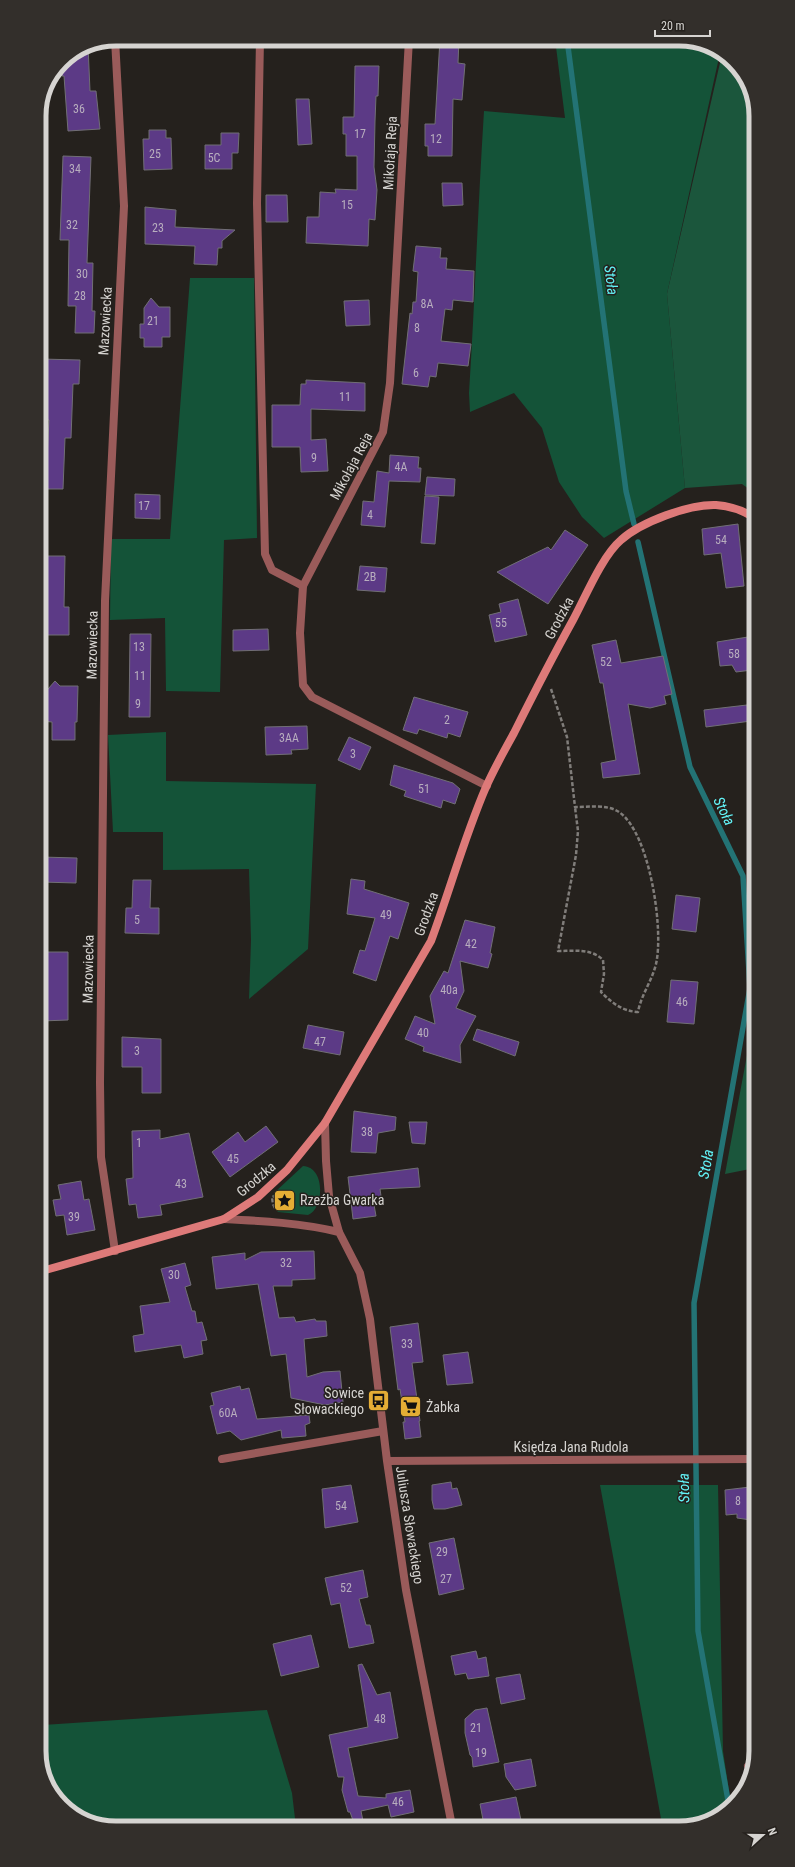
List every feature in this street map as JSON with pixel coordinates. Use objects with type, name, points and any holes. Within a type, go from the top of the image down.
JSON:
[{"type":"street","name":"Mazowiecka","points":[[115,46],[124,206],[105,601],[100,1083],[101,1157],[115,1251]]},
{"type":"street","points":[[260,46],[257,203],[264,554],[272,570],[303,586]]},
{"type":"street","name":"Mikołaja Reja","points":[[409,46],[390,383],[384,432],[303,586],[300,633],[303,685],[312,697],[487,786]]},
{"type":"street","name":"Grodzka","points":[[46,1269],[115,1251],[224,1219],[258,1197],[283,1174],[325,1123],[431,941],[463,844],[487,786],[545,672],[606,559],[620,540],[638,528],[691,508],[716,505],[742,510],[749,514]]},
{"type":"street","name":"Juliusza Słowackiego","points":[[325,1123],[329,1196],[339,1232],[360,1273],[370,1319],[386,1461],[406,1590],[451,1821]]},
{"type":"street","points":[[224,1219],[256,1220],[312,1226],[339,1232]]},
{"type":"street","points":[[222,1459],[383,1430]]},
{"type":"street","name":"Księdza Jana Rudola","points":[[386,1461],[749,1459]]},
{"type":"path","points":[[545,672],[560,711],[567,737],[575,807],[578,831],[576,855],[558,951],[588,951],[597,954],[603,960],[604,974],[602,992],[612,1003],[620,1008],[638,1012],[640,1003],[656,964],[658,931],[654,887],[645,854],[636,832],[619,812],[605,807],[575,807]]},
{"type":"path","points":[[289,1192],[292,1204],[275,1208],[272,1197],[289,1192]]},
{"type":"green space","points":[[556,46],[683,46],[692,47],[710,53],[719,59],[667,294],[685,488],[604,538],[582,517],[559,482],[542,428],[514,393],[470,412],[469,393],[484,111],[565,118]]},
{"type":"green space","points":[[721,61],[740,81],[748,103],[749,112],[749,489],[742,484],[685,488],[667,294]]},
{"type":"green space","points":[[190,278],[254,278],[257,538],[224,540],[220,692],[166,691],[165,618],[110,620],[111,539],[170,539]]},
{"type":"green space","points":[[166,732],[166,781],[316,784],[308,949],[249,999],[251,940],[249,869],[163,870],[163,832],[113,832],[108,735]]},
{"type":"green space","points":[[749,1044],[749,1169],[725,1174]]},
{"type":"green space","points":[[303,1166],[310,1168],[316,1173],[319,1180],[320,1197],[317,1205],[308,1215],[278,1212],[275,1208],[292,1204],[289,1193],[272,1197],[275,1192]]},
{"type":"green space","points":[[600,1485],[718,1485],[723,1751],[730,1798],[725,1804],[710,1814],[692,1820],[661,1821]]},
{"type":"green space","points":[[267,1710],[292,1793],[295,1821],[112,1821],[89,1816],[81,1812],[67,1800],[53,1782],[47,1764],[46,1725]]},
{"type":"building","points":[[440,46],[459,46],[458,63],[465,64],[462,100],[453,99],[452,156],[428,156],[428,146],[425,146],[425,124],[435,124]]},
{"type":"building","points":[[88,51],[90,91],[96,91],[100,129],[68,131],[64,76],[62,76],[63,70],[70,63]]},
{"type":"building","points":[[355,66],[379,66],[378,96],[376,96],[374,167],[377,190],[375,220],[369,219],[368,246],[306,243],[307,217],[319,217],[320,192],[336,193],[335,189],[357,190],[357,156],[346,156],[346,134],[343,134],[343,117],[354,117]]},
{"type":"building","points":[[296,99],[309,99],[312,144],[298,145]]},
{"type":"building","points":[[149,130],[166,130],[166,138],[171,138],[172,169],[144,170],[143,139],[149,139]]},
{"type":"building","points":[[221,133],[239,133],[238,153],[232,153],[232,169],[205,169],[205,145],[221,145]]},
{"type":"building","points":[[63,156],[91,157],[87,263],[93,263],[92,311],[95,311],[94,333],[75,333],[76,306],[68,306],[69,240],[60,240]]},
{"type":"building","points":[[442,183],[462,183],[463,205],[443,206]]},
{"type":"building","points":[[266,195],[287,195],[288,222],[266,222]]},
{"type":"building","points":[[145,207],[176,210],[175,227],[235,230],[222,241],[222,248],[218,248],[217,265],[194,264],[195,246],[145,244]]},
{"type":"building","points":[[416,246],[441,248],[440,258],[447,258],[446,269],[474,271],[473,302],[453,300],[452,310],[445,309],[441,341],[471,344],[468,366],[438,363],[436,377],[430,376],[428,387],[402,384],[410,313],[412,314],[413,302],[416,302],[418,272],[413,271]]},
{"type":"building","points":[[151,298],[159,307],[170,307],[170,337],[162,337],[162,347],[144,347],[144,338],[140,338],[140,324],[144,324],[144,308]]},
{"type":"building","points":[[369,300],[370,325],[346,326],[344,301]]},
{"type":"building","points":[[46,359],[80,360],[79,384],[73,384],[71,438],[65,438],[63,489],[46,489],[46,458],[49,420],[46,420]]},
{"type":"building","points":[[306,380],[365,383],[365,411],[311,409],[311,440],[326,439],[328,471],[301,472],[300,447],[272,447],[272,405],[300,405],[301,384],[306,384]]},
{"type":"building","points":[[390,455],[419,457],[418,468],[421,468],[420,482],[389,481],[385,527],[361,525],[363,501],[374,502],[377,471],[389,473]]},
{"type":"building","points":[[427,477],[455,479],[454,496],[425,495]]},
{"type":"building","points":[[135,494],[160,495],[160,519],[135,518]]},
{"type":"building","points":[[425,496],[439,497],[435,544],[421,543]]},
{"type":"building","points":[[738,524],[744,586],[726,588],[721,553],[704,555],[702,529]]},
{"type":"building","points":[[565,530],[588,545],[548,604],[497,572],[548,547],[551,550]]},
{"type":"building","points":[[46,556],[65,556],[64,607],[69,607],[69,635],[46,635]]},
{"type":"building","points":[[360,566],[387,568],[385,592],[357,590]]},
{"type":"building","points":[[518,599],[527,635],[495,642],[489,615],[501,612],[499,604]]},
{"type":"building","points":[[268,629],[269,650],[233,651],[233,630]]},
{"type":"building","points":[[130,634],[151,634],[150,717],[129,717]]},
{"type":"building","points":[[748,637],[749,670],[736,672],[732,665],[720,666],[717,642]]},
{"type":"building","points":[[616,640],[621,663],[663,656],[672,694],[664,696],[666,704],[650,708],[628,704],[640,774],[603,778],[601,763],[616,760],[603,683],[600,683],[592,645]]},
{"type":"building","points":[[55,681],[60,686],[78,686],[75,740],[52,740],[52,722],[46,721],[46,691]]},
{"type":"building","points":[[414,697],[468,712],[460,737],[448,733],[447,738],[419,729],[417,734],[403,730]]},
{"type":"building","points":[[747,705],[749,721],[706,727],[704,710]]},
{"type":"building","points":[[307,726],[308,749],[291,750],[292,754],[266,755],[265,727]]},
{"type":"building","points":[[349,737],[371,747],[360,770],[338,760]]},
{"type":"building","points":[[394,765],[453,783],[460,789],[455,804],[443,800],[441,808],[404,796],[406,791],[390,785]]},
{"type":"building","points":[[46,857],[77,858],[76,883],[46,882]]},
{"type":"building","points":[[351,879],[365,881],[364,889],[409,903],[398,939],[390,936],[376,981],[353,973],[360,950],[365,951],[375,918],[347,914]]},
{"type":"building","points":[[133,880],[151,880],[150,908],[159,908],[159,934],[125,933],[126,908],[132,908]]},
{"type":"building","points":[[676,895],[700,898],[696,932],[672,929]]},
{"type":"building","points":[[465,920],[495,927],[490,953],[492,954],[488,968],[460,961],[464,991],[456,1008],[476,1016],[460,1045],[461,1063],[423,1051],[424,1047],[405,1039],[415,1016],[435,1024],[430,996],[444,971],[448,973]]},
{"type":"building","points":[[46,952],[68,952],[68,1020],[46,1021]]},
{"type":"building","points":[[671,980],[698,982],[694,1024],[667,1022]]},
{"type":"building","points":[[308,1025],[344,1032],[340,1055],[303,1048]]},
{"type":"building","points":[[477,1029],[519,1042],[515,1056],[473,1040]]},
{"type":"building","points":[[122,1037],[161,1039],[161,1093],[142,1093],[142,1067],[122,1067]]},
{"type":"building","points":[[354,1111],[396,1117],[395,1130],[378,1133],[376,1153],[351,1152]]},
{"type":"building","points":[[409,1122],[427,1122],[425,1144],[412,1143]]},
{"type":"building","points":[[266,1126],[278,1142],[230,1177],[212,1152],[238,1132],[245,1142]]},
{"type":"building","points":[[160,1130],[160,1139],[189,1133],[203,1197],[160,1205],[162,1215],[138,1218],[136,1204],[129,1205],[126,1179],[133,1178],[132,1131]]},
{"type":"building","points":[[418,1168],[420,1187],[380,1189],[381,1196],[373,1199],[376,1216],[353,1219],[348,1177]]},
{"type":"building","points":[[81,1181],[84,1200],[89,1199],[95,1230],[67,1235],[64,1215],[56,1216],[53,1200],[61,1199],[58,1185]]},
{"type":"building","points":[[314,1251],[315,1279],[292,1280],[292,1286],[273,1286],[279,1318],[294,1317],[296,1322],[315,1319],[316,1321],[326,1321],[327,1336],[304,1339],[307,1377],[323,1372],[340,1371],[343,1402],[325,1405],[291,1398],[286,1354],[271,1356],[258,1284],[216,1289],[212,1257],[245,1253],[245,1260],[261,1252]]},
{"type":"building","points":[[185,1263],[191,1285],[185,1287],[192,1311],[195,1311],[197,1323],[202,1322],[207,1340],[201,1341],[203,1354],[184,1358],[181,1345],[135,1352],[133,1336],[144,1334],[140,1306],[170,1302],[161,1269]]},
{"type":"building","points":[[418,1323],[423,1362],[412,1363],[421,1437],[405,1439],[403,1422],[405,1422],[400,1389],[398,1390],[390,1327]]},
{"type":"building","points":[[468,1352],[473,1383],[447,1385],[443,1355]]},
{"type":"building","points":[[240,1386],[241,1390],[249,1388],[257,1419],[309,1415],[310,1423],[305,1425],[306,1436],[282,1438],[281,1430],[241,1440],[230,1431],[217,1434],[210,1406],[214,1405],[211,1393]]},
{"type":"building","points":[[451,1482],[452,1489],[457,1488],[462,1505],[445,1509],[434,1509],[432,1500],[432,1485]]},
{"type":"building","points":[[351,1485],[358,1522],[325,1528],[322,1489]]},
{"type":"building","points":[[749,1487],[749,1520],[737,1518],[737,1514],[726,1515],[725,1490]]},
{"type":"building","points":[[454,1538],[464,1589],[439,1595],[429,1543]]},
{"type":"building","points":[[363,1570],[368,1597],[359,1599],[366,1625],[370,1625],[374,1643],[349,1648],[340,1603],[331,1605],[325,1578]]},
{"type":"building","points":[[311,1635],[319,1667],[281,1676],[273,1644]]},
{"type":"building","points":[[476,1651],[478,1659],[486,1657],[489,1676],[468,1679],[466,1673],[455,1675],[451,1656]]},
{"type":"building","points":[[362,1664],[377,1695],[390,1692],[398,1738],[348,1748],[358,1796],[386,1798],[386,1794],[410,1790],[414,1812],[391,1817],[388,1805],[361,1811],[363,1821],[353,1821],[350,1812],[348,1812],[342,1790],[344,1777],[338,1777],[329,1735],[368,1727],[358,1665]]},
{"type":"building","points":[[520,1674],[525,1699],[501,1704],[496,1678]]},
{"type":"building","points":[[487,1708],[499,1762],[473,1767],[472,1757],[470,1755],[465,1733],[465,1719],[475,1710]]},
{"type":"building","points":[[531,1759],[536,1786],[515,1790],[506,1777],[504,1764]]},
{"type":"building","points":[[516,1797],[521,1821],[483,1821],[480,1804]]},
{"type":"waterway","name":"Stoła","points":[[568,46],[626,491],[634,524]]},
{"type":"waterway","name":"Stoła","points":[[638,542],[690,767],[743,876],[749,972]]},
{"type":"waterway","name":"Stoła","points":[[728,1800],[698,1631],[694,1303],[749,994]]},
{"type":"place","name":"Rzeźba Gwarka","points":[[284,1200]]},
{"type":"place","name":"Sowice Słowackiego","points":[[379,1401]]},
{"type":"place","name":"Żabka","points":[[410,1407]]}]
